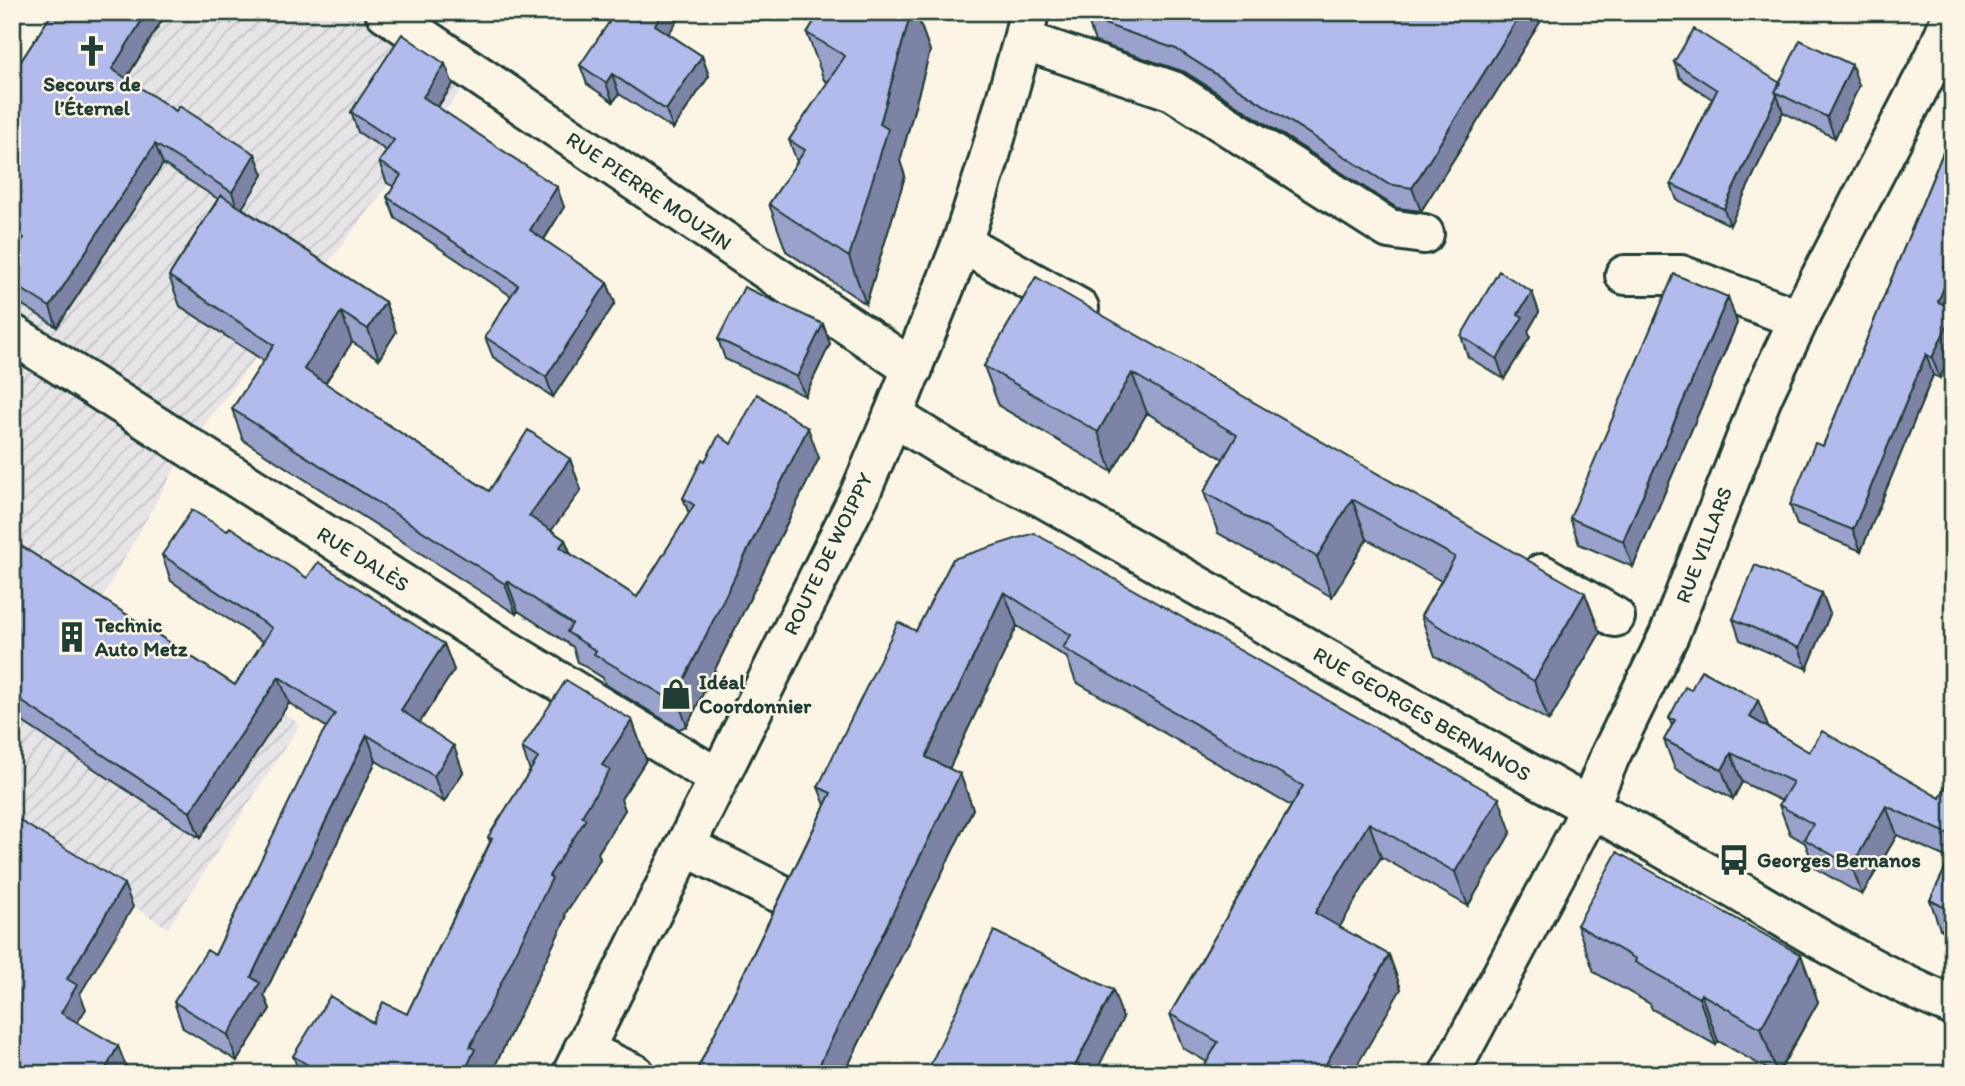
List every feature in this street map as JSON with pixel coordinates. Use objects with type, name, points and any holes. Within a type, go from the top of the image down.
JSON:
[{"type":"street","points":[[12,68],[48,12]]},
{"type":"street","name":"RUE PIERRE MOUZIN","points":[[385,12],[913,369]]},
{"type":"street","name":"RUE VILLARS","points":[[1449,1074],[1581,827],[1610,756],[1669,635],[1763,395],[1799,319],[1936,55],[1953,13]]},
{"type":"street","points":[[1026,26],[1173,91],[1389,229],[1424,234]]},
{"type":"street","name":"ROUTE DE WOIPPY","points":[[578,1062],[859,496],[894,416],[962,243],[1026,26]]},
{"type":"street","points":[[962,243],[1108,325]]},
{"type":"street","points":[[1625,275],[1681,275],[1799,319]]},
{"type":"street","name":"RUE DALÈS","points":[[12,334],[492,641],[718,778]]},
{"type":"street","name":"RUE GEORGES BERNANOS","points":[[894,416],[964,460],[1042,497],[1920,992],[1953,1006]]},
{"type":"street","points":[[1507,554],[1615,617]]},
{"type":"street","points":[[685,846],[777,892]]},
{"type":"street","points":[[578,1062],[635,1074]]},
{"type":"shaded area","points":[[12,12],[377,12],[469,80],[187,447],[100,602],[300,724],[168,928],[12,830]]},
{"type":"building","points":[[53,12],[147,12],[112,69],[176,111],[179,106],[255,154],[232,192],[155,144],[50,307],[12,283],[12,255],[24,238],[12,230],[12,75]]},
{"type":"building","points":[[616,12],[663,12],[655,25],[702,56],[666,110],[612,74],[606,83],[580,65]]},
{"type":"building","points":[[820,12],[911,12],[880,124],[888,129],[849,257],[769,204],[805,150],[789,140],[845,56],[807,33]]},
{"type":"building","points":[[1089,12],[1522,12],[1412,188],[1388,184],[1176,49],[1087,18]]},
{"type":"building","points":[[1694,29],[1780,83],[1775,92],[1777,95],[1724,209],[1671,184],[1717,90],[1674,62]]},
{"type":"building","points":[[402,34],[445,64],[423,97],[557,187],[530,230],[607,283],[546,377],[485,337],[518,285],[387,197],[401,175],[379,162],[394,140],[351,112]]},
{"type":"building","points":[[1800,40],[1852,65],[1827,117],[1775,92]]},
{"type":"building","points":[[1953,128],[1953,246],[1943,270],[1950,273],[1938,302],[1953,308],[1953,313],[1932,358],[1926,354],[1853,530],[1790,505],[1815,443],[1823,446]]},
{"type":"building","points":[[221,195],[385,302],[368,329],[341,312],[304,369],[489,491],[528,430],[570,459],[529,516],[565,540],[560,547],[637,597],[694,505],[683,498],[702,459],[705,461],[719,435],[731,444],[757,394],[808,428],[676,696],[668,698],[594,654],[596,651],[567,632],[572,624],[232,409],[274,345],[169,276]]},
{"type":"building","points":[[1499,271],[1532,292],[1518,314],[1523,317],[1497,359],[1461,336]]},
{"type":"building","points":[[1674,274],[1728,297],[1623,541],[1570,518]]},
{"type":"building","points":[[1036,277],[1585,593],[1534,681],[1421,616],[1455,557],[1352,499],[1317,557],[1204,492],[1237,435],[1132,373],[1098,432],[984,366]]},
{"type":"building","points":[[744,287],[823,324],[797,377],[718,339]]},
{"type":"building","points":[[192,510],[227,531],[230,527],[307,578],[318,562],[444,644],[401,710],[454,746],[434,776],[367,735],[251,977],[260,983],[228,1035],[174,1002],[207,950],[215,955],[322,734],[335,714],[279,677],[190,812],[12,695],[12,540],[235,685],[272,628],[162,555]]},
{"type":"building","points":[[1034,533],[1499,798],[1455,872],[1369,823],[1315,913],[1389,955],[1320,1074],[1200,1074],[1218,1042],[1170,1014],[1303,786],[1063,648],[1071,635],[1004,592],[926,757],[960,774],[815,1074],[695,1074],[831,793],[818,787],[898,622],[916,631],[953,559]]},
{"type":"building","points":[[1755,565],[1822,593],[1799,648],[1733,619]]},
{"type":"building","points":[[1701,670],[1758,700],[1750,717],[1809,752],[1822,731],[1940,798],[1953,772],[1953,836],[1886,806],[1852,866],[1804,839],[1813,824],[1779,805],[1793,782],[1731,753],[1722,770],[1664,740],[1675,720],[1669,718],[1685,687],[1691,690]]},
{"type":"building","points":[[566,680],[632,720],[602,765],[610,770],[582,816],[586,819],[549,876],[552,878],[470,1047],[475,1049],[464,1074],[323,1074],[293,1056],[330,996],[373,1023],[383,1002],[407,1014],[492,839],[488,837],[538,758],[522,748]]},
{"type":"building","points":[[12,816],[124,884],[67,979],[77,985],[61,1013],[118,1046],[103,1074],[12,1074]]},
{"type":"building","points":[[1617,852],[1801,955],[1761,1028],[1701,994],[1699,998],[1577,925]]},
{"type":"building","points":[[1953,852],[1953,912],[1930,900]]},
{"type":"building","points":[[994,931],[1113,990],[1071,1074],[926,1074]]},
{"type":"place","name":"Secours de l’Éternel","points":[[92,51]]},
{"type":"place","name":"Technic Auto Metz","points":[[72,637]]},
{"type":"place","name":"Idéal Coordonnier","points":[[676,694]]},
{"type":"place","name":"Georges Bernanos","points":[[1734,860]]}]
